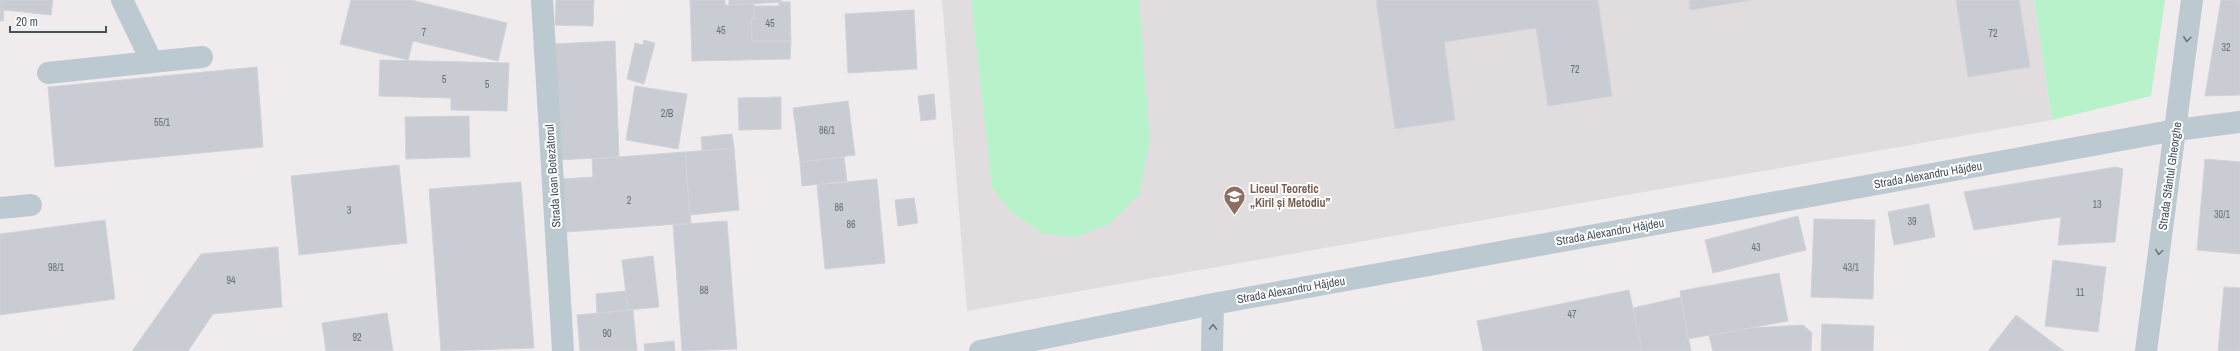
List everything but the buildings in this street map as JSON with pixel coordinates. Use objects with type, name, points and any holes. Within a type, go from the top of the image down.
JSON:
[{"type":"street","points":[[122,0],[152,62]]},
{"type":"street","name":"Strada Ioan Botezătorul","points":[[542,0],[564,351]]},
{"type":"street","name":"Strada Sfântul Gheorghe","points":[[2146,351],[2192,0]]},
{"type":"street","points":[[48,74],[202,57]]},
{"type":"street","name":"Strada Alexandru Hâjdeu","points":[[980,351],[1213,304],[2176,130],[2240,122]]},
{"type":"street","points":[[0,208],[31,204]]},
{"type":"street","points":[[1212,351],[1213,304]]},
{"type":"shaded area","name":"Liceul Teoretic „Kiril și Metodiu”","points":[[942,0],[2034,0],[2052,120],[967,311]]},
{"type":"green space","points":[[971,0],[1139,0],[1150,140],[1139,195],[1109,224],[1077,237],[1044,234],[1011,212],[992,188]]},
{"type":"green space","points":[[2034,0],[2165,0],[2151,96],[2052,120]]},
{"type":"place","name":"Liceul Teoretic „Kiril și Metodiu”","points":[[1234,216]]}]
